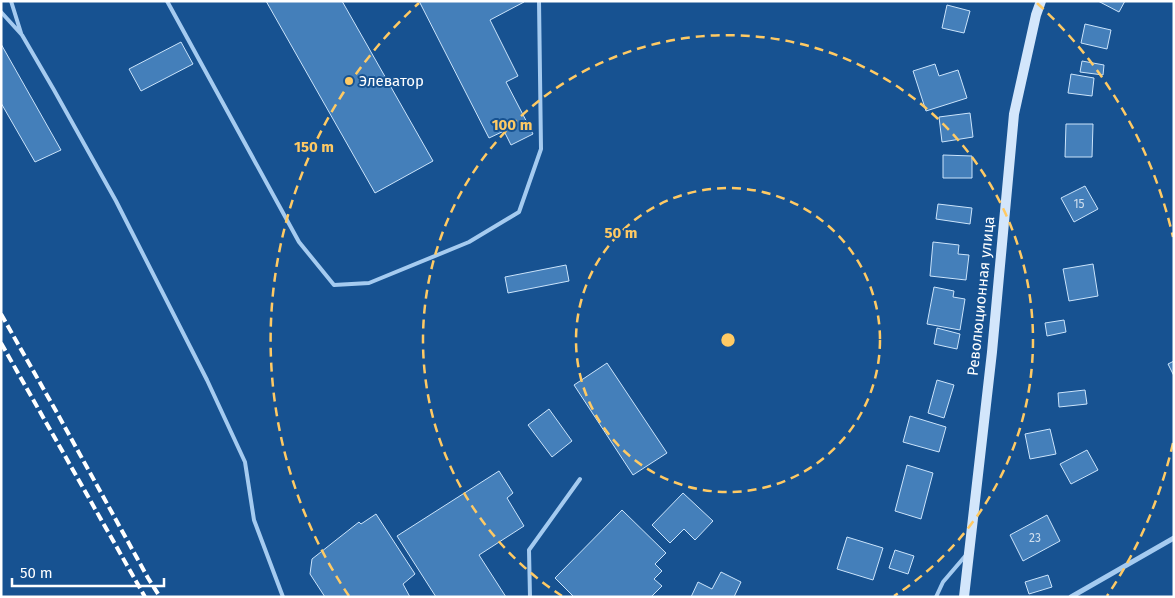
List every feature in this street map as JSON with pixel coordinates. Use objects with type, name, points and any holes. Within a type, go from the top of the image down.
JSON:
[{"type":"main road","name":"Революционная улица","points":[[964,597],[992,352],[1014,114],[1036,15],[1041,1]]},
{"type":"street","points":[[1071,597],[1174,538]]},
{"type":"lane","points":[[11,1],[22,35]]},
{"type":"lane","points":[[166,1],[299,242],[334,285],[370,283],[469,242],[519,212],[542,149],[539,1]]},
{"type":"lane","points":[[1,12],[22,35],[54,90],[116,201],[207,380],[245,462],[254,520],[283,597]]},
{"type":"lane","points":[[530,597],[529,550],[580,479]]},
{"type":"lane","points":[[936,597],[943,582],[969,552]]},
{"type":"building","name":"Элеватор","points":[[266,1],[342,1],[433,161],[375,193]]},
{"type":"building","points":[[419,1],[524,2],[490,20],[518,76],[506,82],[533,134],[511,145],[504,131],[489,138]]},
{"type":"building","points":[[1098,1],[1125,1],[1119,12]]},
{"type":"building","points":[[947,5],[970,11],[964,33],[942,28]]},
{"type":"building","points":[[1085,24],[1111,30],[1107,49],[1081,43]]},
{"type":"building","points":[[181,42],[193,64],[141,91],[129,69]]},
{"type":"building","points":[[1,44],[61,150],[35,162],[1,103]]},
{"type":"building","points":[[1082,61],[1104,65],[1103,75],[1080,72]]},
{"type":"building","points":[[935,64],[939,76],[958,70],[967,98],[926,111],[913,71]]},
{"type":"building","points":[[1071,74],[1094,78],[1092,96],[1068,93]]},
{"type":"building","points":[[970,113],[973,137],[942,142],[939,117]]},
{"type":"building","points":[[1066,124],[1093,124],[1092,157],[1065,157]]},
{"type":"building","points":[[943,155],[972,156],[972,178],[943,178]]},
{"type":"building","points":[[1085,186],[1098,209],[1074,222],[1061,198]]},
{"type":"building","points":[[938,204],[972,208],[970,224],[936,219]]},
{"type":"building","points":[[933,242],[959,245],[958,254],[969,255],[966,280],[930,276]]},
{"type":"building","points":[[1093,264],[1098,296],[1069,301],[1063,269]]},
{"type":"building","points":[[566,265],[569,281],[508,293],[505,277]]},
{"type":"building","points":[[934,287],[954,291],[953,297],[965,299],[960,330],[927,324]]},
{"type":"building","points":[[1064,320],[1066,332],[1047,336],[1045,323]]},
{"type":"building","points":[[937,328],[960,334],[957,349],[934,344]]},
{"type":"building","points":[[1174,361],[1174,376],[1168,364]]},
{"type":"building","points":[[607,363],[667,453],[633,475],[574,385]]},
{"type":"building","points":[[937,380],[954,385],[944,418],[928,413]]},
{"type":"building","points":[[1085,390],[1087,404],[1059,407],[1058,393]]},
{"type":"building","points":[[549,409],[572,441],[552,457],[528,425]]},
{"type":"building","points":[[910,416],[946,427],[939,452],[903,442]]},
{"type":"building","points":[[1050,429],[1056,454],[1030,459],[1025,434]]},
{"type":"building","points":[[1087,450],[1098,470],[1071,484],[1060,464]]},
{"type":"building","points":[[907,465],[933,473],[921,519],[895,511]]},
{"type":"building","points":[[499,471],[513,493],[507,498],[524,526],[479,555],[506,597],[436,597],[397,536]]},
{"type":"building","points":[[683,493],[713,521],[695,540],[684,529],[670,543],[652,525]]},
{"type":"building","points":[[622,510],[666,553],[655,564],[662,571],[654,579],[662,586],[651,597],[574,597],[555,578]]},
{"type":"building","points":[[376,514],[415,574],[403,584],[410,597],[325,597],[310,574],[312,559],[359,522],[361,524]]},
{"type":"building","points":[[1047,515],[1060,541],[1023,561],[1010,535]]},
{"type":"building","points":[[847,537],[883,548],[873,580],[837,569]]},
{"type":"building","points":[[895,550],[914,556],[908,574],[889,568]]},
{"type":"building","points":[[721,572],[741,582],[734,597],[691,597],[698,582],[712,589]]},
{"type":"building","points":[[1048,575],[1052,587],[1029,594],[1025,582]]},
{"type":"railway","points":[[1,314],[160,597]]},
{"type":"railway","points":[[1,343],[145,597]]},
{"type":"place","name":"Элеватор","points":[[349,81]]}]
